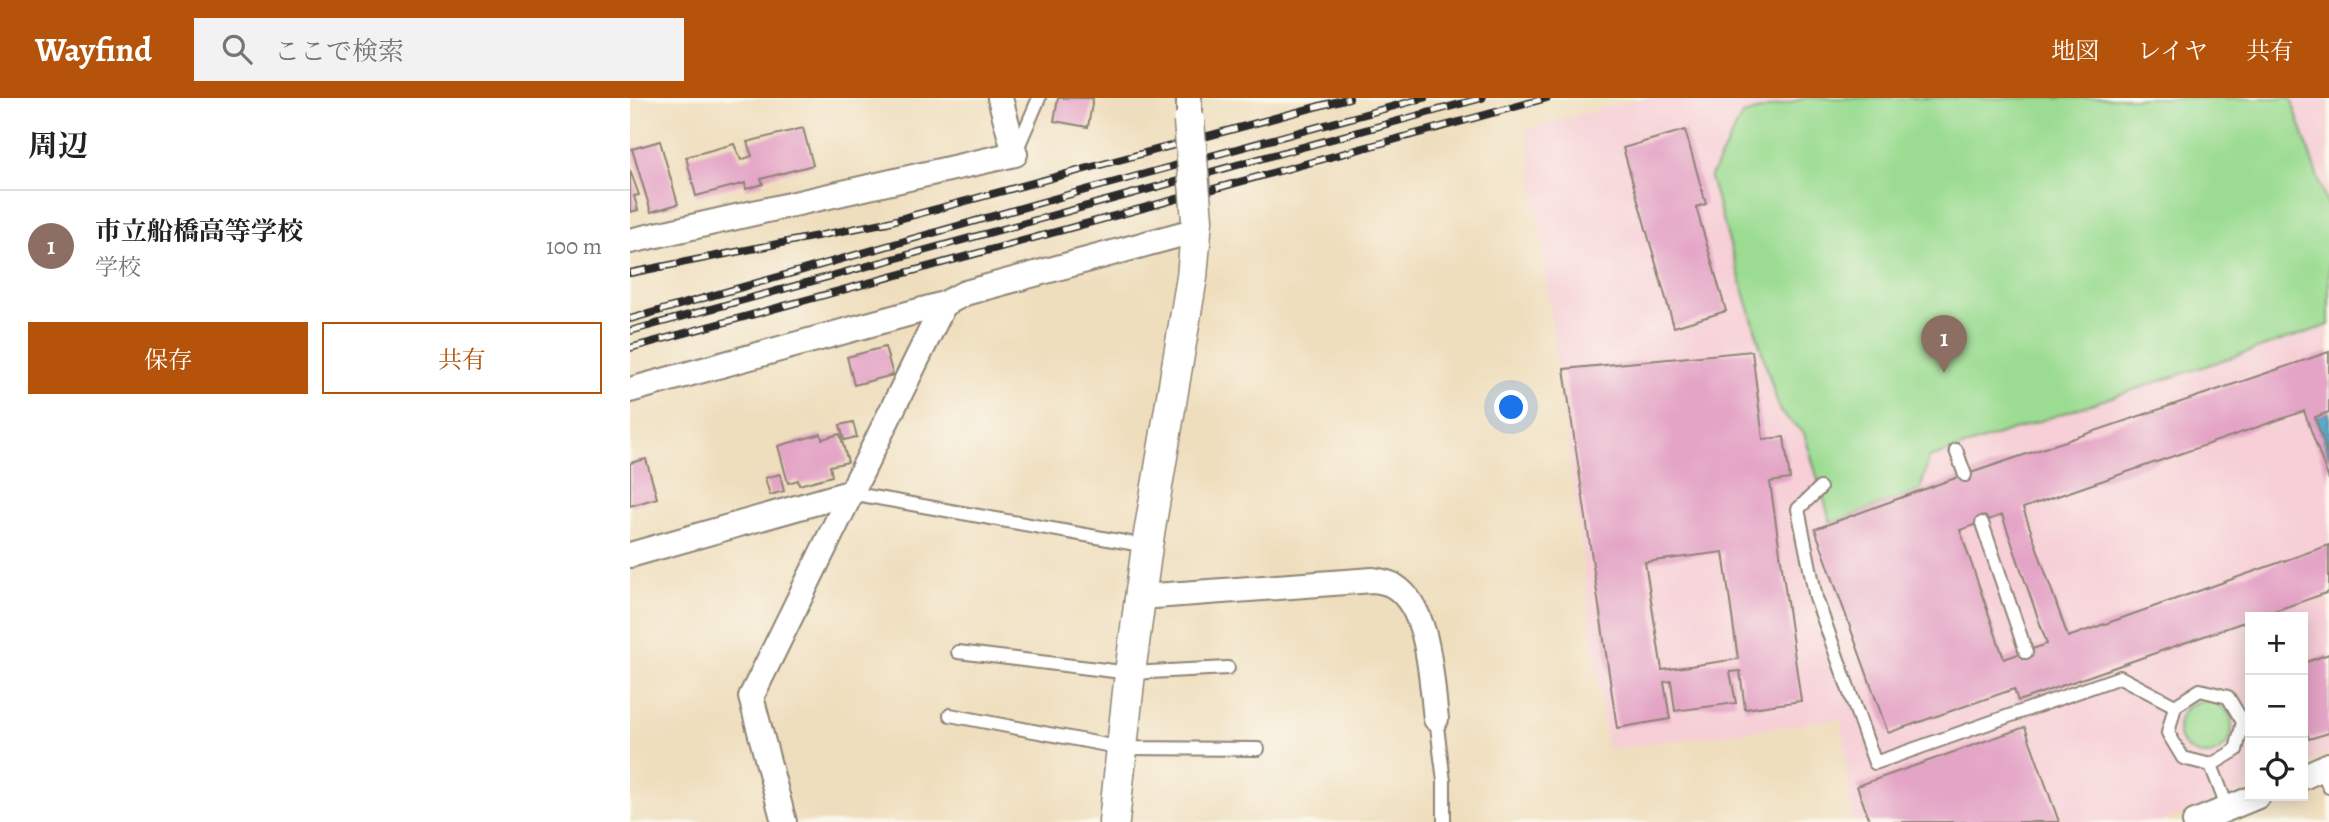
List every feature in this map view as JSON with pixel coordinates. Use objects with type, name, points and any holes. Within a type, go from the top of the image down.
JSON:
[{"type":"street","points":[[630,241],[1015,154],[1000,98]]},
{"type":"street","points":[[1114,822],[1147,546],[1192,277],[1197,225],[1189,109]]},
{"type":"street","points":[[630,390],[944,304],[965,293],[1197,225]]},
{"type":"street","points":[[784,822],[751,697],[944,304]]},
{"type":"street","points":[[630,555],[849,493]]},
{"type":"street","points":[[1140,597],[1373,580],[1392,584],[1405,594],[1420,621],[1436,719]]},
{"type":"street","points":[[2197,822],[2246,801]]},
{"type":"lane","points":[[1015,154],[1039,98]]},
{"type":"lane","points":[[1956,450],[1965,475]]},
{"type":"lane","points":[[1820,488],[1798,509],[1813,586],[1875,763],[2043,698],[2120,677],[2175,706]]},
{"type":"lane","points":[[849,493],[1147,546]]},
{"type":"lane","points":[[1982,523],[2026,652]]},
{"type":"lane","points":[[958,652],[1130,673],[1228,668]]},
{"type":"lane","points":[[2200,690],[2228,697],[2243,722],[2236,750],[2211,765],[2183,758],[2168,733],[2175,706],[2200,690]]},
{"type":"lane","points":[[950,715],[1122,748],[1258,748]]},
{"type":"lane","points":[[1436,719],[1444,781],[1444,822]]},
{"type":"lane","points":[[2211,765],[2228,809]]},
{"type":"shaded area","points":[[1642,98],[2328,98],[2329,753],[2308,763],[2308,612],[2245,612],[2245,790],[2162,822],[1853,822],[1841,719],[1607,749],[1527,129]]},
{"type":"green space","points":[[1806,98],[2291,98],[2329,211],[2329,325],[1929,458],[1920,491],[1831,523],[1804,433],[1780,412],[1710,178],[1742,115]]},
{"type":"green space","points":[[2205,701],[2224,709],[2232,728],[2224,747],[2205,755],[2186,747],[2178,728],[2186,709]]},
{"type":"water","points":[[2329,412],[2329,458],[2315,417]]},
{"type":"building","points":[[1058,98],[1093,98],[1088,127],[1054,121]]},
{"type":"building","points":[[803,128],[813,165],[761,179],[763,184],[746,189],[745,183],[696,196],[686,157],[734,144],[741,160],[752,156],[747,142]]},
{"type":"building","points":[[1685,130],[1706,204],[1696,207],[1726,311],[1674,327],[1623,148]]},
{"type":"building","points":[[660,141],[678,204],[651,212],[632,149]]},
{"type":"building","points":[[630,170],[639,195],[634,196],[638,210],[630,212]]},
{"type":"building","points":[[885,347],[893,375],[854,385],[847,357]]},
{"type":"building","points":[[1752,351],[1763,439],[1784,437],[1790,479],[1770,482],[1801,701],[1745,709],[1740,671],[1730,672],[1736,703],[1675,711],[1671,681],[1664,682],[1670,719],[1617,728],[1564,369]],"holes":[[[1723,552],[1738,659],[1662,670],[1645,562]]]},
{"type":"building","points":[[2329,352],[2329,412],[2315,417],[2329,458],[2329,480],[2304,411],[2023,508],[2068,637],[2329,545],[2329,592],[2271,612],[2245,612],[2245,622],[2018,701],[2014,689],[1888,733],[1815,529],[1944,482]],"holes":[[[2002,515],[2047,644],[2004,659],[1960,530]]]},
{"type":"building","points":[[853,422],[857,437],[844,440],[840,425]]},
{"type":"building","points":[[821,434],[822,439],[840,434],[848,462],[830,466],[832,476],[799,485],[798,480],[788,483],[778,446]]},
{"type":"building","points":[[646,459],[657,498],[630,506],[630,463]]},
{"type":"building","points":[[780,474],[784,491],[770,495],[765,478]]},
{"type":"building","points":[[2329,654],[2329,733],[2309,739],[2308,736],[2308,661]]},
{"type":"building","points":[[2025,727],[2059,822],[1870,822],[1857,786]]},
{"type":"railway","points":[[630,273],[888,222],[1349,98]]},
{"type":"railway","points":[[630,319],[1060,197],[1424,98]]},
{"type":"railway","points":[[630,331],[1482,98]]},
{"type":"railway","points":[[630,348],[1547,98]]},
{"type":"place","name":"市立船橋高等学校","points":[[1944,373]]}]
